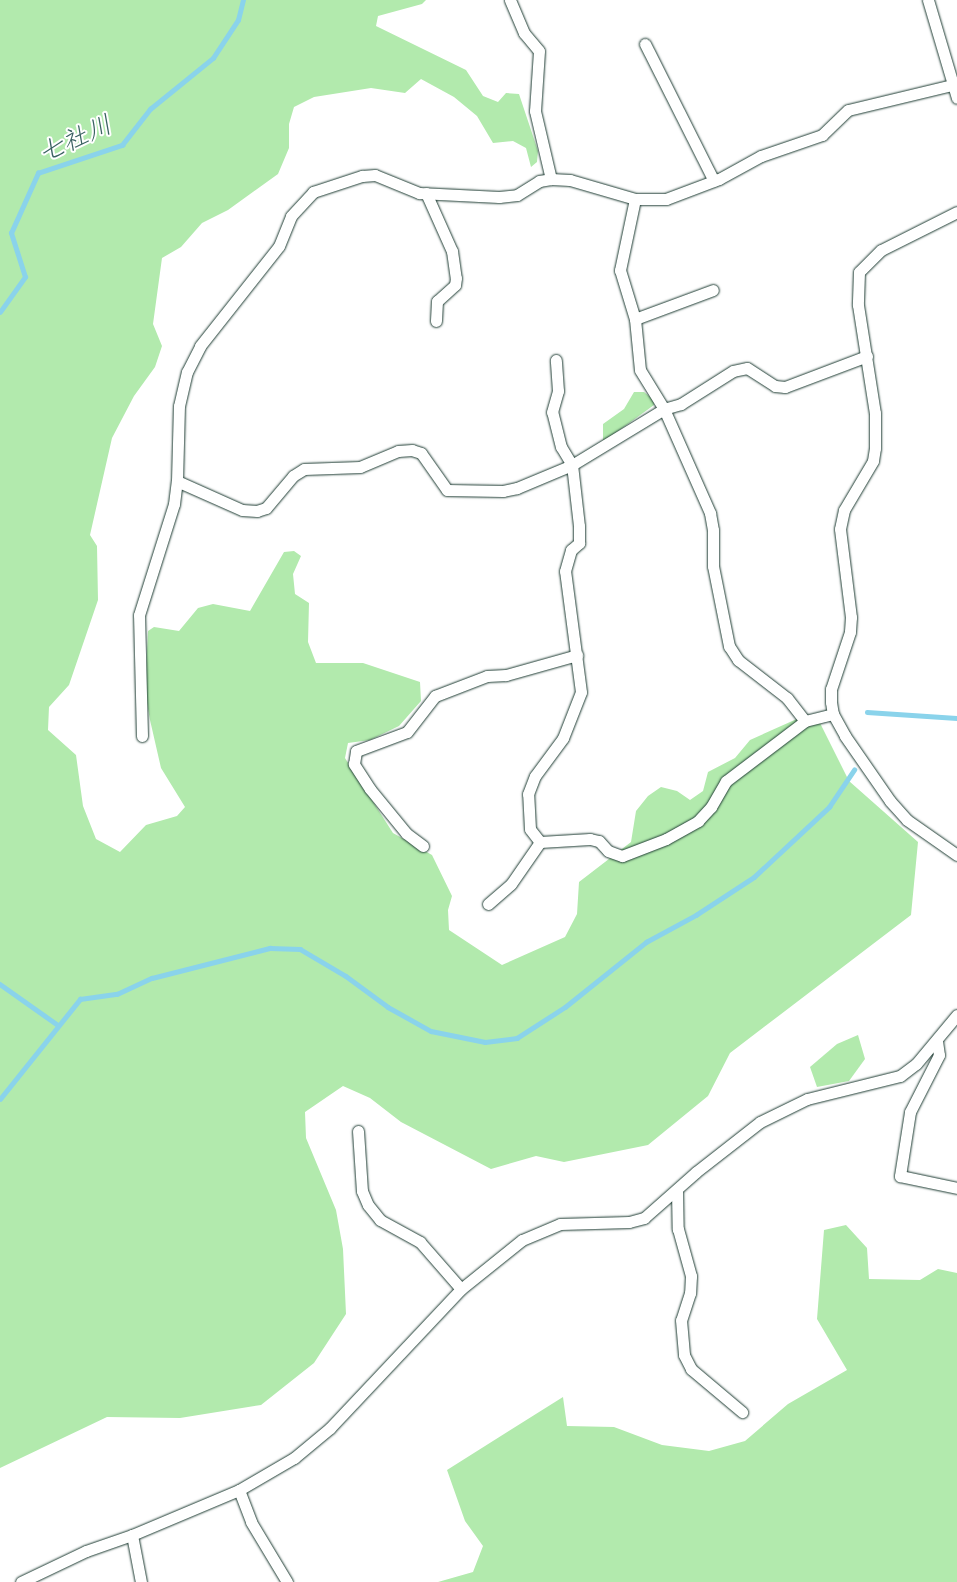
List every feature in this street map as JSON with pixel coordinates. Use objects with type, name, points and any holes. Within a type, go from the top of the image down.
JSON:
[{"type":"street","points":[[510,0],[524,34],[539,51],[534,112],[551,179]]},
{"type":"street","points":[[928,0],[957,98]]},
{"type":"street","points":[[645,44],[714,182]]},
{"type":"street","points":[[142,736],[139,615],[174,504],[177,481],[178,406],[187,372],[200,346],[279,246],[291,216],[300,204],[314,192],[362,176],[375,175],[426,193],[499,197],[517,195],[539,182],[551,179],[570,180],[635,199],[666,199],[714,182],[761,156],[822,135],[848,110],[952,86]]},
{"type":"street","points":[[426,193],[452,252],[456,278],[455,285],[437,301],[436,322]]},
{"type":"street","points":[[635,199],[620,270],[635,318],[640,370],[664,410],[710,513],[713,530],[713,566],[729,646],[738,660],[787,698],[805,720]]},
{"type":"street","points":[[957,212],[881,250],[859,272],[858,305],[875,413],[875,448],[873,461],[844,510],[840,529],[852,617],[848,639],[831,690],[833,714],[890,801],[907,820],[957,855]]},
{"type":"street","points":[[635,318],[713,290]]},
{"type":"street","points":[[177,481],[242,510],[256,511],[266,508],[287,483],[304,469],[360,467],[398,452],[421,453],[447,490],[517,488],[572,465],[664,410],[681,404],[732,371],[747,368],[775,386],[785,387],[867,356]]},
{"type":"street","points":[[540,842],[530,829],[528,794],[535,776],[563,738],[581,692],[565,571],[570,550],[579,543],[572,465],[561,447],[552,412],[558,391],[556,360]]},
{"type":"street","points":[[423,846],[406,833],[370,789],[354,764],[356,751],[407,732],[434,696],[487,676],[506,675],[577,655]]},
{"type":"street","points":[[540,842],[590,839],[599,841],[608,851],[622,856],[666,839],[698,821],[711,807],[726,781],[805,720],[833,714]]},
{"type":"street","points":[[488,904],[511,884],[540,842]]},
{"type":"street","points":[[21,1582],[86,1551],[132,1535],[239,1490],[294,1458],[330,1428],[461,1289],[538,1231],[560,1224],[629,1222],[650,1214],[741,1135],[760,1122],[807,1099],[900,1076],[937,1041],[957,1015]]},
{"type":"street","points":[[937,1041],[939,1056],[910,1112],[900,1176],[957,1188]]},
{"type":"street","points":[[358,1131],[362,1191],[368,1206],[380,1220],[420,1242],[461,1289]]},
{"type":"street","points":[[677,1190],[678,1229],[691,1276],[690,1293],[680,1320],[684,1355],[691,1369],[742,1412]]},
{"type":"street","points":[[239,1490],[251,1522],[287,1582]]},
{"type":"street","points":[[132,1535],[141,1582]]},
{"type":"green space","points":[[0,0],[426,0],[422,4],[378,16],[376,26],[466,70],[483,96],[498,102],[506,93],[519,94],[538,151],[537,162],[531,167],[526,148],[513,141],[493,143],[477,116],[454,97],[421,79],[405,93],[371,88],[314,97],[294,107],[289,124],[289,148],[278,174],[228,210],[202,223],[181,247],[162,258],[153,324],[162,346],[155,367],[134,396],[112,438],[90,535],[97,546],[98,600],[69,685],[49,707],[48,730],[76,755],[83,806],[96,839],[120,852],[146,825],[177,816],[185,807],[161,768],[150,720],[145,691],[148,631],[154,627],[179,631],[198,608],[213,604],[250,611],[284,552],[294,551],[301,556],[293,574],[295,594],[309,603],[308,642],[316,663],[363,663],[420,682],[421,701],[399,726],[370,740],[348,743],[345,758],[393,833],[432,855],[452,896],[448,910],[449,930],[502,965],[565,937],[577,914],[579,882],[631,842],[636,811],[648,796],[661,787],[677,791],[690,800],[703,791],[708,772],[735,758],[750,740],[799,718],[818,719],[849,781],[918,842],[911,915],[730,1053],[708,1096],[648,1145],[564,1162],[536,1156],[491,1169],[401,1122],[370,1098],[343,1086],[305,1112],[306,1138],[336,1210],[343,1249],[346,1314],[314,1363],[261,1405],[180,1418],[107,1417],[0,1468]]},
{"type":"green space","points":[[634,392],[644,392],[654,400],[654,405],[603,442],[603,424],[624,409]]},
{"type":"green space","points":[[858,1035],[865,1059],[849,1081],[817,1087],[810,1067],[837,1044]]},
{"type":"green space","points":[[846,1225],[867,1248],[869,1279],[920,1280],[938,1269],[957,1273],[957,1582],[438,1582],[473,1572],[483,1546],[465,1521],[447,1470],[563,1397],[567,1426],[614,1427],[662,1445],[709,1451],[745,1441],[788,1404],[847,1370],[817,1319],[824,1230]]},
{"type":"waterway","name":"七社川","points":[[0,312],[25,277],[11,233],[38,173],[122,145],[150,109],[213,58],[238,20],[243,0]]},
{"type":"waterway","points":[[867,712],[957,718]]},
{"type":"waterway","points":[[0,1099],[80,999],[117,994],[152,978],[270,948],[300,949],[346,976],[388,1007],[431,1031],[485,1042],[517,1038],[565,1007],[646,942],[696,915],[754,877],[829,807],[854,770]]},
{"type":"waterway","name":"七社川","points":[[0,984],[58,1025]]}]
